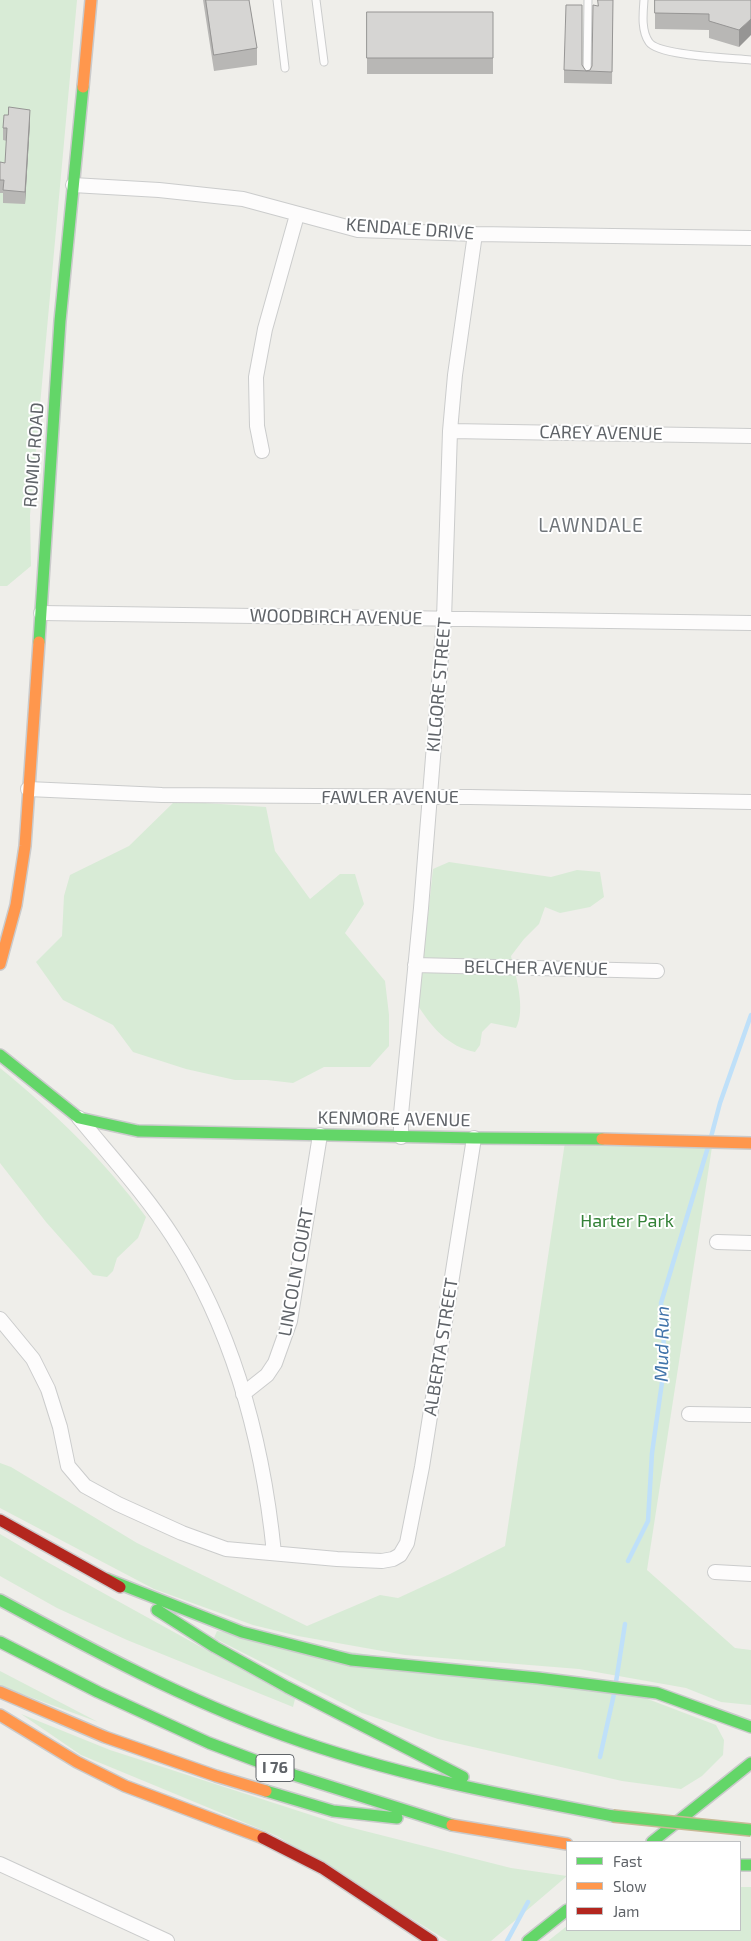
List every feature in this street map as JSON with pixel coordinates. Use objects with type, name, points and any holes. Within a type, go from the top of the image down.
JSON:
[{"type":"main road","name":"ROMIG ROAD","points":[[0,964],[20,890],[41,613],[60,321],[91,0]]},
{"type":"main road","points":[[0,1055],[79,1118]]},
{"type":"main road","name":"KENMORE AVENUE","points":[[79,1118],[138,1131],[751,1143]]},
{"type":"main road","points":[[0,1520],[107,1579],[215,1647],[287,1688],[358,1722],[498,1795]]},
{"type":"main road","points":[[107,1579],[242,1632],[351,1660],[538,1678],[657,1693],[751,1727]]},
{"type":"main road","name":"I 76","points":[[0,1600],[127,1668],[196,1701],[284,1735],[378,1765],[498,1795],[613,1816],[751,1830]]},
{"type":"main road","name":"I 76","points":[[0,1642],[98,1692],[209,1743],[294,1774],[448,1824],[566,1844]]},
{"type":"main road","points":[[0,1692],[144,1751],[216,1776],[333,1811],[448,1824]]},
{"type":"main road","points":[[0,1715],[99,1774],[127,1787],[233,1825],[284,1847],[310,1861],[432,1941]]},
{"type":"main road","points":[[653,1841],[751,1764]]},
{"type":"main road","points":[[528,1941],[566,1911]]},
{"type":"street","name":"KENDALE DRIVE","points":[[73,185],[159,190],[243,199],[358,230],[475,234],[751,238]]},
{"type":"street","points":[[262,451],[257,426],[256,377],[265,328],[297,215]]},
{"type":"street","name":"KILGORE STREET","points":[[401,1137],[401,1114],[444,619],[450,431],[454,376],[475,234]]},
{"type":"street","name":"CAREY AVENUE","points":[[450,431],[751,436]]},
{"type":"street","name":"WOODBIRCH AVENUE","points":[[41,613],[751,622]]},
{"type":"street","name":"FAWLER AVENUE","points":[[28,789],[162,795],[751,802]]},
{"type":"street","name":"BELCHER AVENUE","points":[[415,965],[657,971]]},
{"type":"street","points":[[0,1319],[33,1359],[48,1389],[60,1427],[68,1466],[85,1486],[118,1504],[182,1533],[226,1549],[274,1553],[262,1476],[243,1394],[214,1314],[174,1238],[147,1199],[79,1118]]},
{"type":"street","name":"LINCOLN COURT","points":[[243,1394],[262,1379],[275,1363],[290,1321],[320,1135]]},
{"type":"street","name":"ALBERTA STREET","points":[[274,1553],[382,1561],[393,1559],[400,1555],[406,1543],[422,1467],[474,1138]]},
{"type":"street","points":[[717,1242],[751,1243]]},
{"type":"street","points":[[689,1414],[751,1416]]},
{"type":"street","points":[[715,1572],[751,1574]]},
{"type":"street","points":[[0,1864],[167,1941]]},
{"type":"lane","points":[[278,0],[285,68]]},
{"type":"lane","points":[[316,0],[324,62]]},
{"type":"lane","points":[[587,78],[588,0]]},
{"type":"lane","points":[[644,0],[644,33],[650,44],[664,51],[751,60]]},
{"type":"green space","points":[[0,0],[77,0],[30,515],[31,566],[7,586],[0,586]]},
{"type":"green space","points":[[175,801],[266,807],[275,851],[310,899],[340,874],[355,874],[364,904],[345,933],[385,981],[389,1015],[389,1046],[370,1067],[324,1067],[293,1083],[267,1080],[235,1080],[186,1069],[133,1052],[113,1025],[63,1000],[36,962],[62,936],[64,896],[70,875],[129,846]]},
{"type":"green space","points":[[449,862],[551,877],[577,870],[600,872],[604,897],[590,907],[560,913],[545,907],[539,924],[511,956],[520,1003],[519,1021],[516,1028],[491,1023],[482,1032],[480,1045],[475,1052],[449,1041],[435,1029],[418,1006],[433,869]]},
{"type":"green space","points":[[0,1068],[78,1138],[113,1176],[146,1217],[138,1238],[117,1258],[113,1271],[107,1277],[93,1275],[46,1222],[0,1163]]},
{"type":"green space","name":"Harter Park","points":[[565,1142],[712,1147],[647,1570],[735,1648],[751,1650],[751,1705],[721,1702],[686,1688],[579,1669],[405,1655],[298,1636],[253,1625],[154,1589],[0,1508],[0,1463],[11,1467],[137,1543],[307,1626],[380,1595],[398,1598],[505,1546]]},
{"type":"green space","points":[[0,1534],[295,1699],[293,1707],[127,1640],[57,1608],[0,1576]]},
{"type":"green space","points":[[217,1631],[645,1698],[716,1725],[724,1740],[723,1755],[702,1776],[681,1789],[622,1781],[438,1739],[362,1713],[214,1638]]},
{"type":"green space","points":[[0,1671],[98,1722],[0,1686]]},
{"type":"green space","points":[[21,1714],[110,1750],[345,1826],[511,1868],[566,1877],[491,1941],[448,1941],[277,1836],[81,1755]]},
{"type":"green space","points":[[741,1887],[751,1887],[751,1941],[548,1941],[566,1927],[566,1931],[741,1931]]},
{"type":"building","points":[[206,0],[249,0],[257,48],[214,55]]},
{"type":"building","points":[[598,0],[613,0],[612,72],[586,71],[590,70],[592,66],[593,5],[598,6]]},
{"type":"building","points":[[655,0],[751,0],[751,19],[739,30],[709,21],[709,14],[655,13]]},
{"type":"building","points":[[566,5],[582,5],[582,65],[586,71],[564,70]]},
{"type":"building","points":[[367,12],[493,12],[493,58],[367,58]]},
{"type":"building","points":[[9,107],[30,110],[25,192],[3,190],[4,180],[0,180],[0,162],[5,163],[7,128],[3,128],[4,115],[8,115]]},
{"type":"waterway","name":"Mud Run","points":[[711,1137],[720,1103],[751,1015]]},
{"type":"waterway","name":"Mud Run","points":[[628,1561],[648,1521],[652,1453],[665,1361],[661,1303],[708,1147]]},
{"type":"waterway","name":"Mud Run","points":[[616,1682],[625,1624]]},
{"type":"waterway","name":"Mud Run","points":[[600,1757],[614,1694]]},
{"type":"waterway","name":"Mud Run","points":[[507,1941],[528,1902]]},
{"type":"traffic: fast","points":[[39,642],[60,321],[83,87]]},
{"type":"traffic: fast","points":[[0,1055],[79,1118],[138,1131],[602,1139]]},
{"type":"traffic: fast","points":[[107,1579],[242,1632],[351,1660],[538,1678],[657,1693],[751,1727]]},
{"type":"traffic: fast","points":[[0,1600],[174,1690],[283,1735],[323,1749],[405,1772],[613,1816]]},
{"type":"traffic: fast","points":[[157,1610],[215,1647],[287,1687],[463,1777]]},
{"type":"traffic: fast","points":[[0,1642],[98,1692],[209,1743],[294,1775],[452,1825]]},
{"type":"traffic: fast","points":[[653,1841],[751,1763]]},
{"type":"traffic: fast","points":[[266,1791],[333,1811],[397,1818]]},
{"type":"traffic: fast","points":[[613,1816],[751,1830]]},
{"type":"traffic: fast","points":[[741,1865],[751,1865]]},
{"type":"traffic: fast","points":[[528,1941],[566,1911]]},
{"type":"traffic: slow","points":[[83,87],[91,0]]},
{"type":"traffic: slow","points":[[0,964],[16,905],[25,846],[39,642]]},
{"type":"traffic: slow","points":[[602,1139],[751,1143]]},
{"type":"traffic: slow","points":[[0,1692],[105,1737],[216,1776],[266,1791]]},
{"type":"traffic: slow","points":[[0,1715],[77,1762],[125,1786],[263,1838]]},
{"type":"traffic: slow","points":[[452,1825],[566,1844]]},
{"type":"traffic: jam","points":[[0,1520],[120,1587]]},
{"type":"traffic: jam","points":[[263,1838],[322,1868],[432,1941]]},
{"type":"district","name":"LAWNDALE","points":[[591,526]]}]
